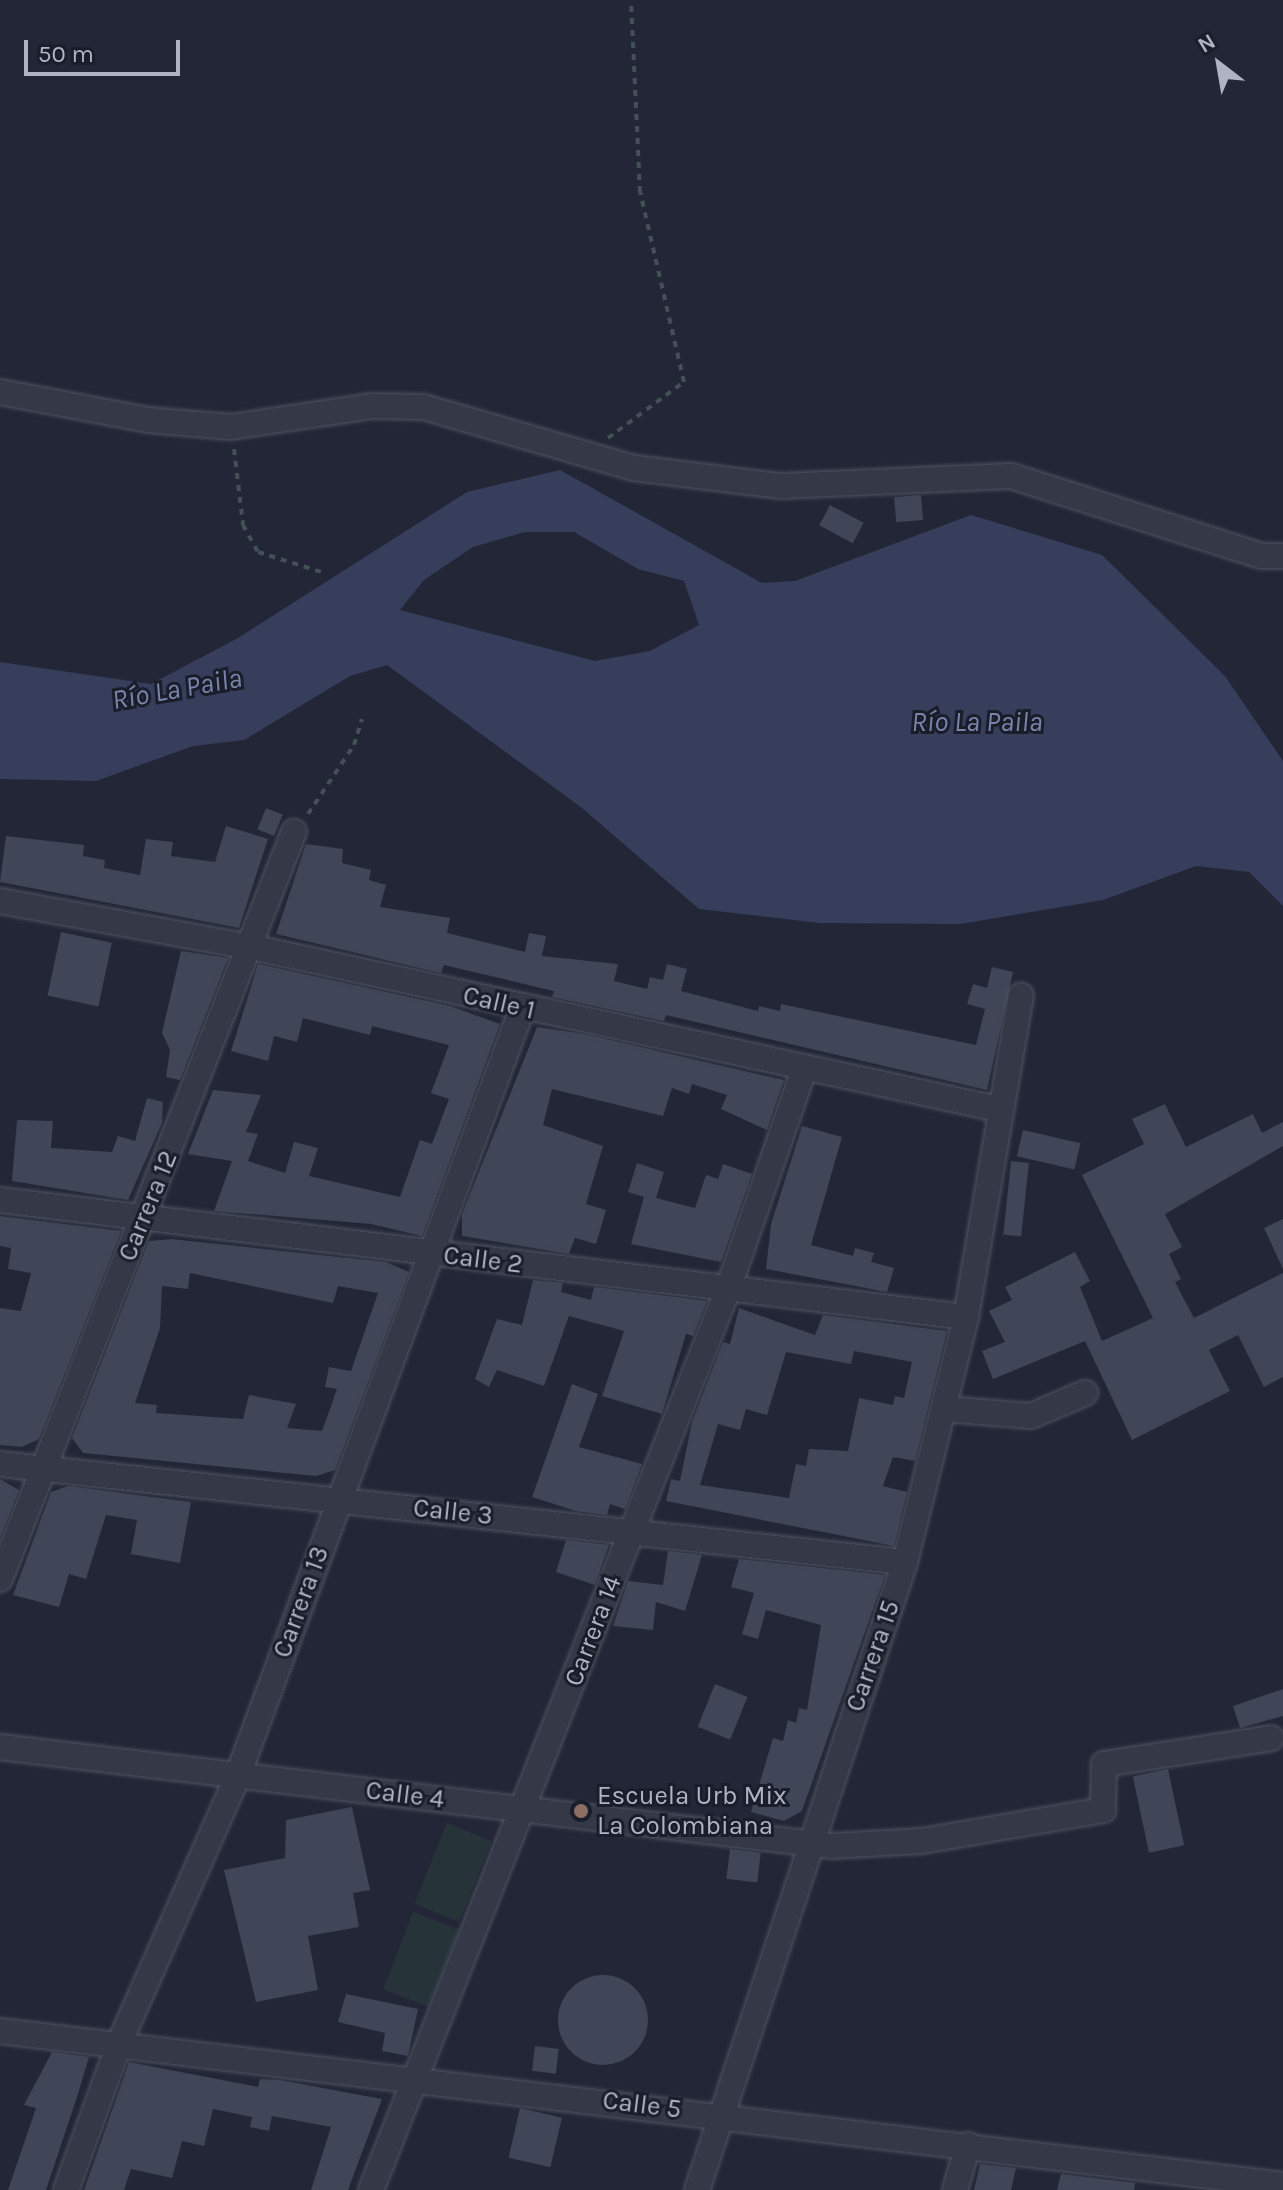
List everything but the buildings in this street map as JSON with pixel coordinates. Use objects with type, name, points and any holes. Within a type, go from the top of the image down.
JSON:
[{"type":"street","points":[[0,392],[148,420],[231,427],[371,406],[424,407],[634,468],[781,486],[1011,476],[1262,556],[1283,556]]},
{"type":"street","name":"Carrera 12","points":[[0,1579],[294,832]]},
{"type":"street","name":"Calle 1","points":[[0,901],[251,947],[522,1009],[998,1109]]},
{"type":"street","name":"Carrera 15","points":[[697,2190],[724,2116],[810,1840],[905,1562],[966,1317],[998,1109],[1021,996]]},
{"type":"street","name":"Carrera 13","points":[[66,2190],[119,2044],[238,1775],[338,1500],[437,1254],[522,1009]]},
{"type":"street","name":"Carrera 14","points":[[371,2190],[413,2075],[523,1809],[728,1289],[804,1069]]},
{"type":"street","name":"Calle 2","points":[[0,1200],[966,1317]]},
{"type":"street","points":[[944,1409],[1031,1416],[1085,1393]]},
{"type":"street","name":"Calle 3","points":[[0,1464],[905,1562]]},
{"type":"street","name":"Calle 4","points":[[0,1747],[810,1840],[832,1846],[922,1841],[1103,1810],[1104,1764],[1271,1738]]},
{"type":"street","name":"Calle 5","points":[[0,2031],[413,2075],[968,2145],[1220,2185],[1283,2185]]},
{"type":"street","points":[[955,2190],[968,2145]]},
{"type":"path","points":[[587,453],[684,382],[640,192],[631,0]]},
{"type":"path","points":[[231,427],[243,525],[258,552],[321,572]]},
{"type":"path","points":[[294,832],[354,745],[362,719]]},
{"type":"shaded area","points":[[447,1823],[492,1841],[459,1922],[414,1904]]},
{"type":"shaded area","points":[[413,1912],[459,1930],[429,2007],[383,1989]]},
{"type":"water","name":"Río La Paila","points":[[560,470],[762,583],[795,581],[971,515],[1102,555],[1225,676],[1283,761],[1283,906],[1249,872],[1196,866],[1103,900],[960,924],[819,923],[699,909],[582,808],[387,665],[350,676],[244,740],[193,746],[96,781],[0,779],[0,662],[151,684],[238,638],[467,492]],"holes":[[[525,532],[574,532],[638,569],[684,581],[699,625],[650,651],[595,661],[400,610],[424,580],[473,547]]]},
{"type":"place","name":"Escuela Urb Mix La Colombiana","points":[[581,1811]]}]
